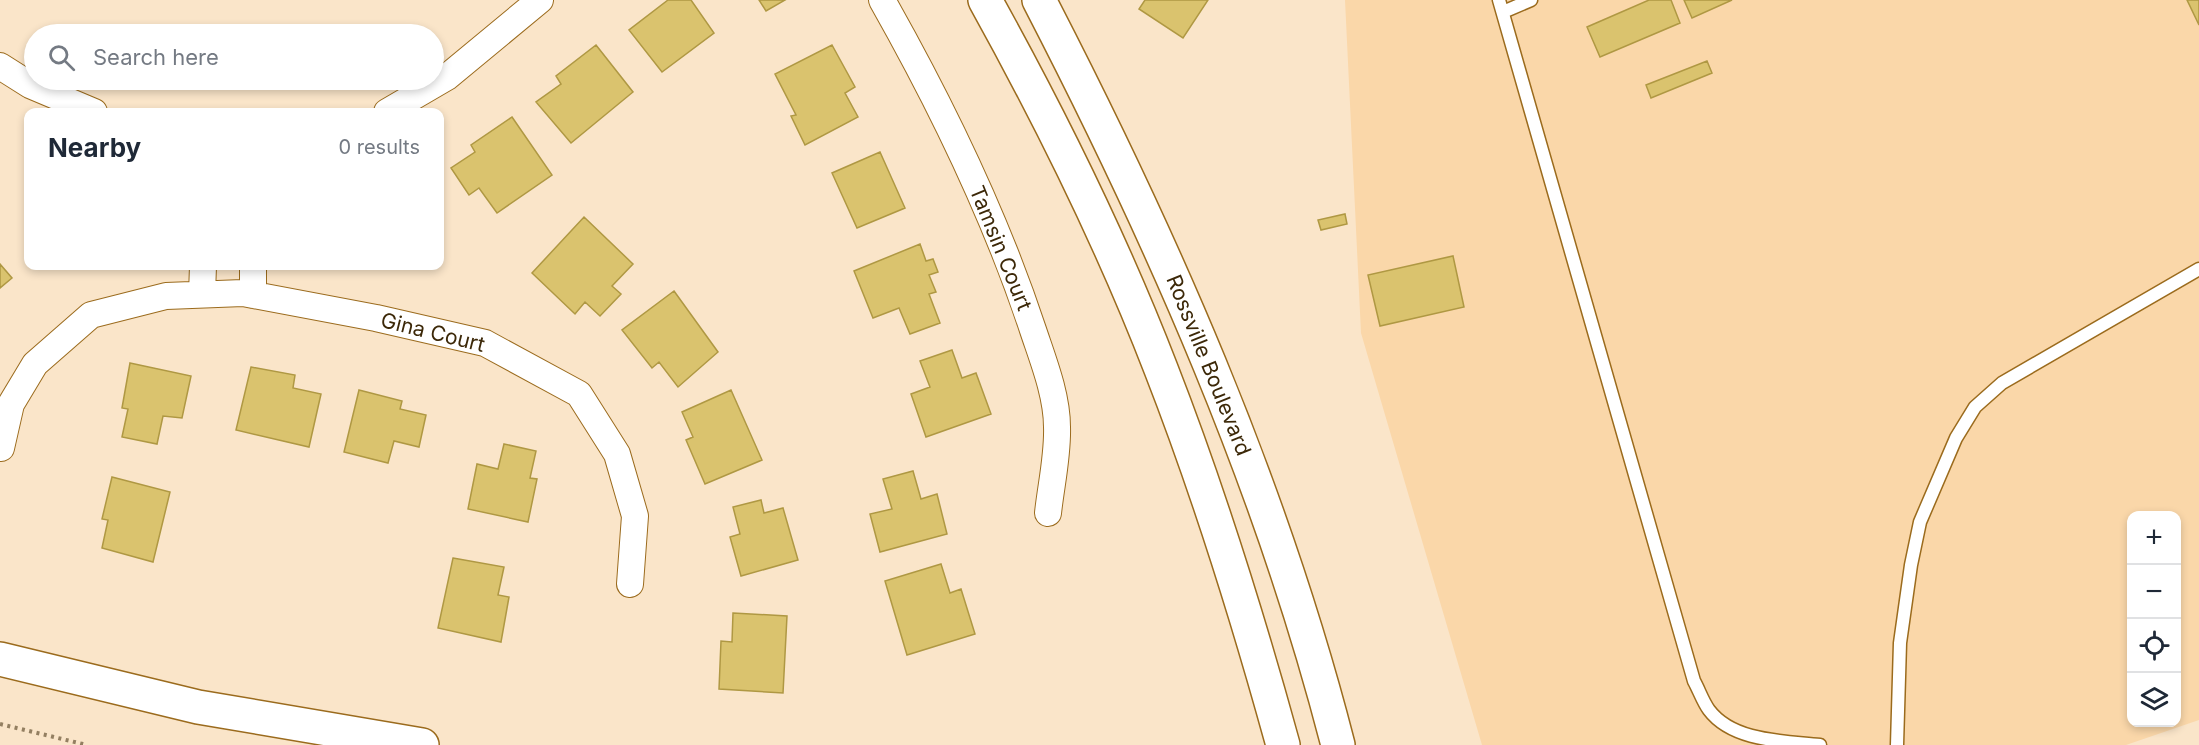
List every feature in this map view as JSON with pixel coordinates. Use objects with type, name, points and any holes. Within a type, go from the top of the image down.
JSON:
[{"type":"main road","points":[[985,0],[1023,69],[1100,227],[1161,370],[1254,641],[1283,745]]},
{"type":"main road","name":"Rossville Boulevard","points":[[1039,0],[1142,204],[1219,386],[1287,571],[1338,745]]},
{"type":"main road","points":[[0,659],[198,707],[422,745]]},
{"type":"main road","points":[[198,707],[310,745]]},
{"type":"street","points":[[444,79],[540,0]]},
{"type":"street","name":"Tamsin Court","points":[[882,0],[919,66],[985,203],[1017,282],[1048,375],[1058,426],[1048,513]]},
{"type":"street","points":[[0,66],[24,81]]},
{"type":"street","points":[[42,90],[85,108]]},
{"type":"street","points":[[394,108],[425,90]]},
{"type":"street","points":[[202,294],[203,270]]},
{"type":"street","points":[[253,270],[253,294]]},
{"type":"street","name":"Gina Court","points":[[1,448],[11,404],[35,364],[91,315],[166,296],[253,294],[485,343],[579,394],[617,454],[635,516],[630,584]]},
{"type":"lane","points":[[1531,0],[1501,6],[1694,681],[1710,711],[1730,728],[1762,738],[1820,745]]},
{"type":"lane","points":[[1897,745],[1900,643],[1918,533],[1956,438],[1975,407],[2002,382],[2199,270]]},
{"type":"path","points":[[0,724],[87,745]]},
{"type":"shaded area","points":[[1345,0],[2199,0],[2199,720],[2181,726],[2181,511],[2127,511],[2127,727],[2179,727],[2126,745],[1482,745],[1361,333]]},
{"type":"building","points":[[668,0],[691,0],[714,33],[662,72],[629,30]]},
{"type":"building","points":[[759,0],[785,0],[766,11]]},
{"type":"building","points":[[1145,0],[1208,0],[1183,38],[1139,9]]},
{"type":"building","points":[[1649,0],[1671,0],[1680,23],[1600,57],[1587,27]]},
{"type":"building","points":[[1684,0],[1732,0],[1692,18]]},
{"type":"building","points":[[2187,0],[2199,0],[2199,25]]},
{"type":"building","points":[[596,45],[633,92],[571,143],[536,102],[561,84],[556,76]]},
{"type":"building","points":[[832,45],[855,87],[845,93],[858,117],[805,145],[791,116],[796,115],[775,74]]},
{"type":"building","points":[[1707,61],[1712,73],[1651,98],[1646,85]]},
{"type":"building","points":[[512,117],[552,175],[497,213],[479,188],[469,195],[451,168],[475,152],[471,145]]},
{"type":"building","points":[[880,152],[905,208],[857,228],[832,173]]},
{"type":"building","points":[[1345,214],[1347,224],[1321,230],[1318,220]]},
{"type":"building","points":[[584,217],[633,264],[612,286],[621,294],[600,316],[585,302],[575,314],[532,273]]},
{"type":"building","points":[[920,244],[926,261],[933,259],[938,272],[929,275],[936,292],[929,294],[940,323],[910,334],[899,308],[873,318],[854,271]]},
{"type":"building","points":[[1453,256],[1464,307],[1380,326],[1368,275]]},
{"type":"building","points":[[0,264],[12,278],[0,288]]},
{"type":"building","points":[[674,291],[718,352],[678,387],[659,362],[652,368],[622,330]]},
{"type":"building","points":[[952,350],[962,378],[976,373],[991,414],[926,437],[911,394],[930,387],[920,361]]},
{"type":"building","points":[[130,363],[191,376],[182,418],[163,416],[157,444],[122,437],[128,409],[122,408]]},
{"type":"building","points":[[251,367],[295,375],[293,388],[321,394],[309,447],[236,430]]},
{"type":"building","points":[[359,390],[402,401],[400,409],[426,415],[419,447],[394,441],[388,463],[344,452]]},
{"type":"building","points":[[731,390],[762,460],[705,484],[686,440],[693,437],[682,412]]},
{"type":"building","points":[[504,444],[536,451],[530,478],[537,479],[528,522],[468,509],[477,464],[498,469]]},
{"type":"building","points":[[913,471],[921,499],[937,494],[947,534],[880,552],[870,514],[892,509],[883,479]]},
{"type":"building","points":[[112,477],[170,492],[153,562],[102,548],[108,520],[102,519]]},
{"type":"building","points":[[761,500],[764,513],[783,508],[798,560],[741,576],[730,537],[740,534],[733,507]]},
{"type":"building","points":[[453,558],[504,567],[498,595],[509,597],[501,642],[438,628]]},
{"type":"building","points":[[941,564],[950,593],[961,589],[975,634],[907,655],[885,581]]},
{"type":"building","points":[[733,613],[787,616],[783,693],[719,689],[721,641],[732,642]]}]
